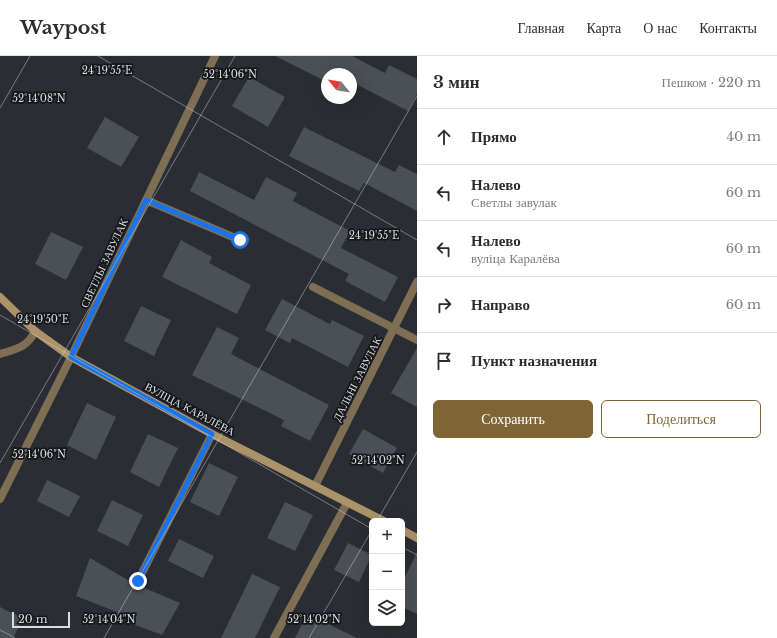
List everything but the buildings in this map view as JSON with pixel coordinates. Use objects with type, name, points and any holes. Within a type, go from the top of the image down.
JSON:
[{"type":"main road","name":"ВУЛІЦА КАРАЛЁВА","points":[[0,297],[34,331],[71,357],[212,434],[378,518]]},
{"type":"main road","points":[[405,532],[417,538]]},
{"type":"street","name":"СВЕТЛЫ ЗАВУЛАК","points":[[0,499],[71,357],[215,56]]},
{"type":"street","points":[[146,200],[240,240]]},
{"type":"street","name":"ДАЛЬНІ ЗАВУЛАК","points":[[315,486],[395,329],[417,282]]},
{"type":"street","points":[[313,287],[417,340]]},
{"type":"street","points":[[0,354],[16,349],[30,341],[34,331]]},
{"type":"street","points":[[138,581],[212,434]]},
{"type":"street","points":[[274,638],[347,503]]},
{"type":"route","points":[[138,581],[212,434],[71,357],[146,200],[240,240]]}]
